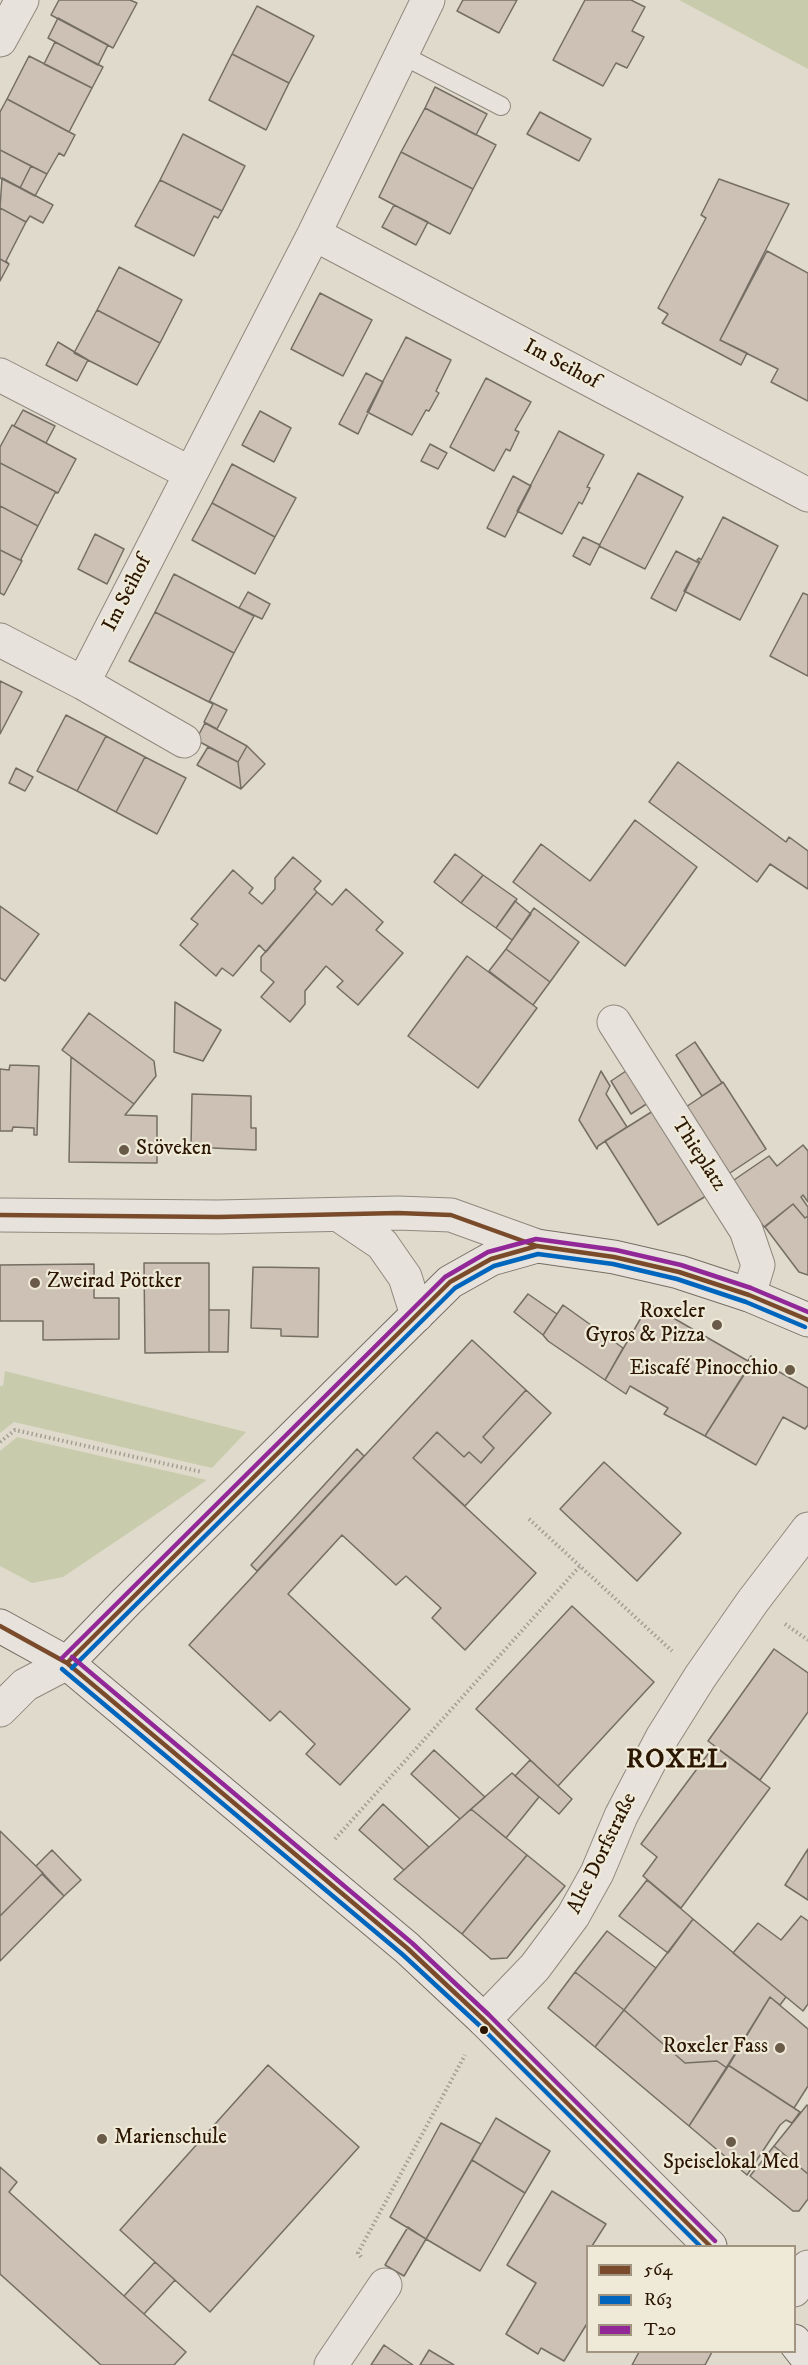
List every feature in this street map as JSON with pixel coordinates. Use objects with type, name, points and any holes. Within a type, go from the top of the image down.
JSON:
[{"type":"street","points":[[0,40],[21,0]]},
{"type":"street","name":"Im Seihof","points":[[83,682],[314,234],[428,0]]},
{"type":"street","name":"Im Seihof","points":[[314,234],[808,495]]},
{"type":"street","points":[[8,380],[190,473]]},
{"type":"street","points":[[0,640],[83,682],[184,741]]},
{"type":"street","name":"Thieplatz","points":[[614,1022],[746,1230],[758,1265],[749,1295]]},
{"type":"street","points":[[0,1215],[218,1217],[451,1215],[537,1246],[614,1257],[679,1272],[749,1295],[808,1320]]},
{"type":"street","points":[[339,1215],[382,1244],[405,1278],[417,1315]]},
{"type":"street","points":[[0,1710],[25,1685],[67,1663],[450,1282],[491,1259],[537,1246]]},
{"type":"street","name":"Alte Dorfstraße","points":[[484,2020],[535,1967],[573,1916],[597,1874],[621,1816],[663,1736],[700,1677],[808,1528]]},
{"type":"street","points":[[0,1626],[67,1663],[407,1948],[484,2020],[708,2245]]},
{"type":"street","points":[[796,2288],[808,2267]]},
{"type":"street","points":[[331,2365],[386,2284]]},
{"type":"street","points":[[796,2342],[808,2359]]},
{"type":"lane","points":[[402,55],[501,106]]},
{"type":"path","points":[[0,1442],[15,1430],[247,1482]]},
{"type":"path","points":[[529,1519],[700,1677]]},
{"type":"path","points":[[310,1866],[580,1566]]},
{"type":"path","points":[[386,2284],[358,2253],[484,2020]]},
{"type":"green space","points":[[679,0],[808,0],[808,69]]},
{"type":"green space","points":[[5,1371],[246,1432],[212,1468],[14,1422],[0,1433],[0,1386],[3,1386]]},
{"type":"green space","points":[[17,1437],[207,1480],[63,1577],[32,1583],[0,1566],[0,1451]]},
{"type":"building","points":[[59,0],[130,0],[137,3],[113,48],[51,15]]},
{"type":"building","points":[[463,0],[517,0],[499,33],[457,11]]},
{"type":"building","points":[[585,0],[631,0],[645,7],[632,31],[644,37],[627,68],[616,63],[603,86],[553,60]]},
{"type":"building","points":[[257,6],[314,36],[289,83],[232,54]]},
{"type":"building","points":[[58,18],[108,45],[98,65],[48,38]]},
{"type":"building","points":[[55,42],[103,67],[92,88],[44,64]]},
{"type":"building","points":[[232,54],[289,83],[266,130],[209,100]]},
{"type":"building","points":[[29,56],[92,88],[69,132],[7,99]]},
{"type":"building","points":[[435,87],[487,114],[476,135],[425,108]]},
{"type":"building","points":[[7,99],[75,135],[64,156],[59,153],[47,174],[0,150],[0,112]]},
{"type":"building","points":[[425,108],[496,145],[473,189],[401,152]]},
{"type":"building","points":[[540,112],[591,139],[579,161],[527,134]]},
{"type":"building","points":[[183,134],[245,166],[222,211],[160,180]]},
{"type":"building","points":[[0,150],[31,166],[20,188],[0,178]]},
{"type":"building","points":[[401,152],[473,189],[450,234],[379,197]]},
{"type":"building","points":[[31,166],[47,174],[35,196],[20,188]]},
{"type":"building","points":[[2,178],[53,205],[43,223],[30,216],[26,222],[0,208]]},
{"type":"building","points":[[719,179],[789,204],[720,340],[747,353],[741,365],[662,323],[668,314],[658,308],[706,218],[701,215]]},
{"type":"building","points":[[160,180],[222,211],[218,218],[214,216],[194,256],[135,226]]},
{"type":"building","points":[[394,205],[428,222],[416,245],[382,227]]},
{"type":"building","points":[[0,208],[26,222],[6,261],[9,264],[0,259]]},
{"type":"building","points":[[767,251],[808,273],[808,401],[771,382],[778,369],[720,340]]},
{"type":"building","points":[[0,259],[9,264],[0,281]]},
{"type":"building","points":[[119,267],[182,300],[160,343],[97,310]]},
{"type":"building","points":[[320,293],[372,320],[343,376],[291,349]]},
{"type":"building","points":[[97,310],[160,343],[137,385],[74,353]]},
{"type":"building","points":[[406,337],[451,360],[436,391],[439,393],[412,435],[367,412]]},
{"type":"building","points":[[58,342],[88,360],[77,381],[46,365]]},
{"type":"building","points":[[366,373],[383,382],[358,434],[339,424]]},
{"type":"building","points":[[486,378],[531,402],[515,430],[519,432],[510,451],[506,449],[494,471],[450,447]]},
{"type":"building","points":[[23,410],[55,426],[46,443],[14,426]]},
{"type":"building","points":[[260,411],[291,428],[274,462],[242,445]]},
{"type":"building","points":[[12,425],[76,459],[58,493],[0,463],[0,447]]},
{"type":"building","points":[[559,431],[604,455],[587,487],[590,488],[582,504],[579,502],[562,534],[517,511]]},
{"type":"building","points":[[430,444],[447,453],[438,469],[421,461]]},
{"type":"building","points":[[0,463],[58,493],[55,493],[38,526],[0,506]]},
{"type":"building","points":[[232,464],[296,498],[275,537],[212,503]]},
{"type":"building","points":[[638,473],[683,497],[645,569],[599,546]]},
{"type":"building","points":[[513,476],[531,486],[505,537],[487,528]]},
{"type":"building","points":[[212,503],[275,537],[255,574],[192,540]]},
{"type":"building","points":[[0,506],[38,526],[22,561],[0,550]]},
{"type":"building","points":[[723,517],[778,546],[740,620],[684,591],[700,562],[697,560],[699,558],[701,560]]},
{"type":"building","points":[[95,534],[124,549],[107,584],[78,569]]},
{"type":"building","points":[[583,537],[600,545],[590,565],[573,556]]},
{"type":"building","points":[[0,550],[22,561],[4,595],[0,593]]},
{"type":"building","points":[[676,551],[699,563],[676,611],[651,598]]},
{"type":"building","points":[[174,574],[254,616],[234,653],[155,612]]},
{"type":"building","points":[[248,592],[270,604],[262,619],[239,608]]},
{"type":"building","points":[[803,593],[808,595],[808,676],[770,656]]},
{"type":"building","points":[[155,612],[234,653],[209,702],[129,661]]},
{"type":"building","points":[[0,681],[22,692],[0,734]]},
{"type":"building","points":[[209,701],[227,710],[217,729],[204,722],[213,704]]},
{"type":"building","points":[[66,715],[106,736],[77,791],[37,771]]},
{"type":"building","points":[[205,723],[247,746],[238,762],[196,740]]},
{"type":"building","points":[[106,736],[145,757],[116,812],[77,791]]},
{"type":"building","points":[[247,746],[265,764],[241,789],[238,762]]},
{"type":"building","points":[[208,747],[238,762],[241,789],[197,765]]},
{"type":"building","points":[[145,757],[186,778],[157,834],[116,812]]},
{"type":"building","points":[[678,762],[786,842],[789,837],[808,851],[808,889],[770,864],[757,882],[649,802]]},
{"type":"building","points":[[16,768],[33,777],[25,791],[9,783]]},
{"type":"building","points":[[635,820],[697,867],[625,966],[513,882],[541,844],[590,881]]},
{"type":"building","points":[[455,854],[483,875],[461,903],[434,882]]},
{"type":"building","points":[[293,857],[321,881],[314,889],[317,892],[266,952],[259,945],[233,976],[222,968],[216,976],[180,945],[198,924],[191,919],[233,870],[253,888],[249,893],[262,904],[275,889],[275,878]]},
{"type":"building","points":[[483,875],[517,899],[496,928],[461,903]]},
{"type":"building","points":[[346,889],[383,922],[376,930],[403,953],[358,1005],[337,987],[343,981],[326,966],[305,991],[305,1004],[290,1022],[261,997],[274,982],[261,971],[261,957],[317,892],[332,905]]},
{"type":"building","points":[[515,901],[531,914],[512,940],[496,928]]},
{"type":"building","points":[[0,906],[39,934],[5,981],[0,978]]},
{"type":"building","points":[[534,908],[579,942],[550,982],[506,949]]},
{"type":"building","points":[[506,949],[550,982],[533,1005],[489,971]]},
{"type":"building","points":[[467,956],[537,1008],[478,1088],[408,1036]]},
{"type":"building","points":[[175,1002],[221,1030],[203,1061],[174,1052]]},
{"type":"building","points":[[89,1013],[154,1061],[156,1076],[134,1104],[62,1050]]},
{"type":"building","points":[[695,1042],[722,1083],[702,1096],[676,1055]]},
{"type":"building","points":[[71,1057],[134,1104],[125,1115],[157,1116],[157,1163],[69,1162]]},
{"type":"building","points":[[10,1065],[39,1066],[37,1135],[34,1135],[34,1128],[13,1127],[12,1131],[0,1131],[0,1069],[9,1070]]},
{"type":"building","points":[[601,1071],[610,1086],[606,1094],[627,1127],[598,1146],[597,1149],[579,1120]]},
{"type":"building","points":[[626,1071],[648,1103],[631,1114],[611,1081]]},
{"type":"building","points":[[723,1082],[766,1149],[727,1175],[683,1109]]},
{"type":"building","points":[[192,1094],[251,1096],[251,1128],[256,1128],[256,1150],[191,1147]]},
{"type":"building","points":[[653,1111],[706,1196],[658,1225],[605,1141]]},
{"type":"building","points":[[803,1145],[808,1151],[808,1202],[803,1195],[801,1197],[808,1207],[808,1216],[805,1218],[793,1204],[764,1227],[731,1182],[769,1156],[777,1166]]},
{"type":"building","points":[[793,1204],[805,1218],[808,1216],[808,1275],[799,1272],[765,1227]]},
{"type":"building","points":[[144,1263],[209,1263],[209,1352],[145,1353]]},
{"type":"building","points":[[94,1264],[94,1298],[119,1298],[119,1339],[43,1340],[43,1321],[0,1321],[0,1265]]},
{"type":"building","points":[[253,1267],[319,1268],[318,1337],[281,1336],[281,1329],[251,1328]]},
{"type":"building","points":[[528,1294],[557,1314],[543,1335],[514,1312]]},
{"type":"building","points":[[649,1304],[748,1361],[751,1356],[754,1358],[705,1436],[664,1414],[668,1408],[630,1386],[626,1394],[605,1380]]},
{"type":"building","points":[[563,1305],[623,1348],[605,1380],[548,1341],[543,1335]]},
{"type":"building","points":[[209,1310],[229,1310],[228,1352],[209,1352]]},
{"type":"building","points":[[472,1340],[526,1390],[483,1437],[494,1448],[481,1463],[469,1452],[464,1457],[437,1432],[413,1458],[536,1573],[465,1650],[432,1618],[441,1608],[406,1576],[396,1585],[342,1535],[288,1594],[410,1709],[340,1785],[306,1754],[315,1744],[280,1711],[270,1721],[189,1645]]},
{"type":"building","points":[[767,1365],[808,1388],[808,1425],[805,1429],[783,1417],[756,1465],[705,1436],[749,1367],[762,1374]]},
{"type":"building","points":[[526,1390],[551,1413],[465,1506],[413,1458],[437,1432],[464,1457],[469,1452],[481,1463],[494,1448],[483,1437]]},
{"type":"building","points":[[357,1449],[364,1456],[257,1571],[251,1565]]},
{"type":"building","points":[[604,1462],[681,1533],[637,1581],[560,1509]]},
{"type":"building","points":[[572,1606],[654,1682],[558,1786],[476,1709]]},
{"type":"building","points":[[774,1649],[808,1673],[808,1712],[760,1780],[708,1741]]},
{"type":"building","points":[[714,1746],[770,1788],[681,1908],[643,1876],[657,1857],[641,1844]]},
{"type":"building","points":[[434,1750],[485,1797],[460,1819],[411,1774]]},
{"type":"building","points":[[530,1760],[572,1799],[559,1814],[515,1776]]},
{"type":"building","points":[[512,1773],[539,1797],[506,1838],[471,1809]]},
{"type":"building","points":[[383,1804],[429,1847],[404,1870],[359,1830]]},
{"type":"building","points":[[471,1809],[527,1855],[462,1934],[394,1879]]},
{"type":"building","points":[[0,1831],[43,1873],[0,1916]]},
{"type":"building","points":[[808,1849],[808,1900],[785,1885]]},
{"type":"building","points":[[52,1850],[81,1880],[64,1896],[36,1866]]},
{"type":"building","points":[[527,1855],[565,1886],[507,1958],[491,1959],[462,1934]]},
{"type":"building","points":[[42,1874],[64,1896],[0,1961],[0,1916]]},
{"type":"building","points":[[647,1880],[693,1919],[668,1953],[619,1916]]},
{"type":"building","points":[[801,1916],[808,1921],[808,2004],[803,2011],[733,1953],[758,1923],[781,1940]]},
{"type":"building","points":[[693,1919],[786,1997],[780,2005],[770,1997],[727,2068],[717,2061],[685,2063],[624,2010]]},
{"type":"building","points":[[607,1931],[656,1968],[624,2010],[575,1972]]},
{"type":"building","points":[[575,1972],[624,2010],[595,2047],[548,2008]]},
{"type":"building","points":[[770,1997],[808,2029],[808,2086],[794,2108],[728,2065]]},
{"type":"building","points":[[624,2010],[685,2063],[717,2061],[727,2068],[689,2126],[595,2047]]},
{"type":"building","points":[[268,2065],[359,2147],[210,2312],[120,2230]]},
{"type":"building","points":[[728,2065],[800,2112],[792,2123],[786,2120],[780,2125],[747,2175],[689,2126]]},
{"type":"building","points":[[808,2106],[808,2174],[774,2146]]},
{"type":"building","points":[[496,2118],[550,2151],[525,2193],[472,2160]]},
{"type":"building","points":[[441,2123],[481,2144],[426,2239],[390,2217]]},
{"type":"building","points":[[774,2146],[808,2174],[808,2199],[799,2211],[793,2211],[750,2176]]},
{"type":"building","points":[[472,2160],[525,2193],[480,2271],[426,2239]]},
{"type":"building","points":[[0,2167],[17,2182],[9,2192],[186,2352],[174,2365],[101,2365],[0,2274]]},
{"type":"building","points":[[552,2191],[606,2224],[593,2245],[586,2245],[586,2325],[564,2361],[541,2348],[538,2354],[506,2334],[536,2283],[507,2265]]},
{"type":"building","points":[[408,2227],[426,2239],[404,2276],[385,2265]]},
{"type":"building","points":[[155,2262],[175,2280],[144,2314],[124,2296]]},
{"type":"building","points":[[384,2345],[413,2365],[371,2365]]},
{"type":"building","points":[[429,2350],[454,2365],[420,2365]]},
{"type":"building","points":[[638,2353],[711,2353],[705,2365],[632,2365]]},
{"type":"transit line","name":"564","points":[[0,1215],[218,1217],[398,1213],[451,1215],[537,1246],[558,1249]]},
{"type":"transit line","name":"T20","points":[[62,1658],[445,1277],[488,1252],[536,1239],[616,1250],[681,1265],[751,1288],[808,1312]]},
{"type":"transit line","name":"564","points":[[67,1663],[450,1282],[491,1259],[537,1246],[614,1257],[679,1272],[749,1295],[808,1320]]},
{"type":"transit line","name":"R63","points":[[72,1668],[455,1288],[494,1266],[538,1254],[613,1264],[677,1279],[746,1302],[805,1327]]},
{"type":"transit line","name":"564","points":[[0,1626],[67,1663],[407,1948],[484,2020],[709,2245]]},
{"type":"transit line","name":"T20","points":[[72,1657],[412,1943],[489,2015],[715,2241]]},
{"type":"transit line","name":"R63","points":[[62,1669],[402,1954],[479,2025],[699,2245]]},
{"type":"place","name":"Stöveken","points":[[124,1150]]},
{"type":"place","name":"Zweirad Pöttker","points":[[35,1283]]},
{"type":"place","name":"Roxeler Gyros & Pizza","points":[[717,1325]]},
{"type":"place","name":"Eiscafé Pinocchio","points":[[790,1370]]},
{"type":"place","name":"Roxeler Fass","points":[[780,2048]]},
{"type":"place","name":"Marienschule","points":[[102,2139]]},
{"type":"place","name":"Speiselokal Med","points":[[731,2142]]},
{"type":"district","name":"ROXEL","points":[[677,1761]]}]
